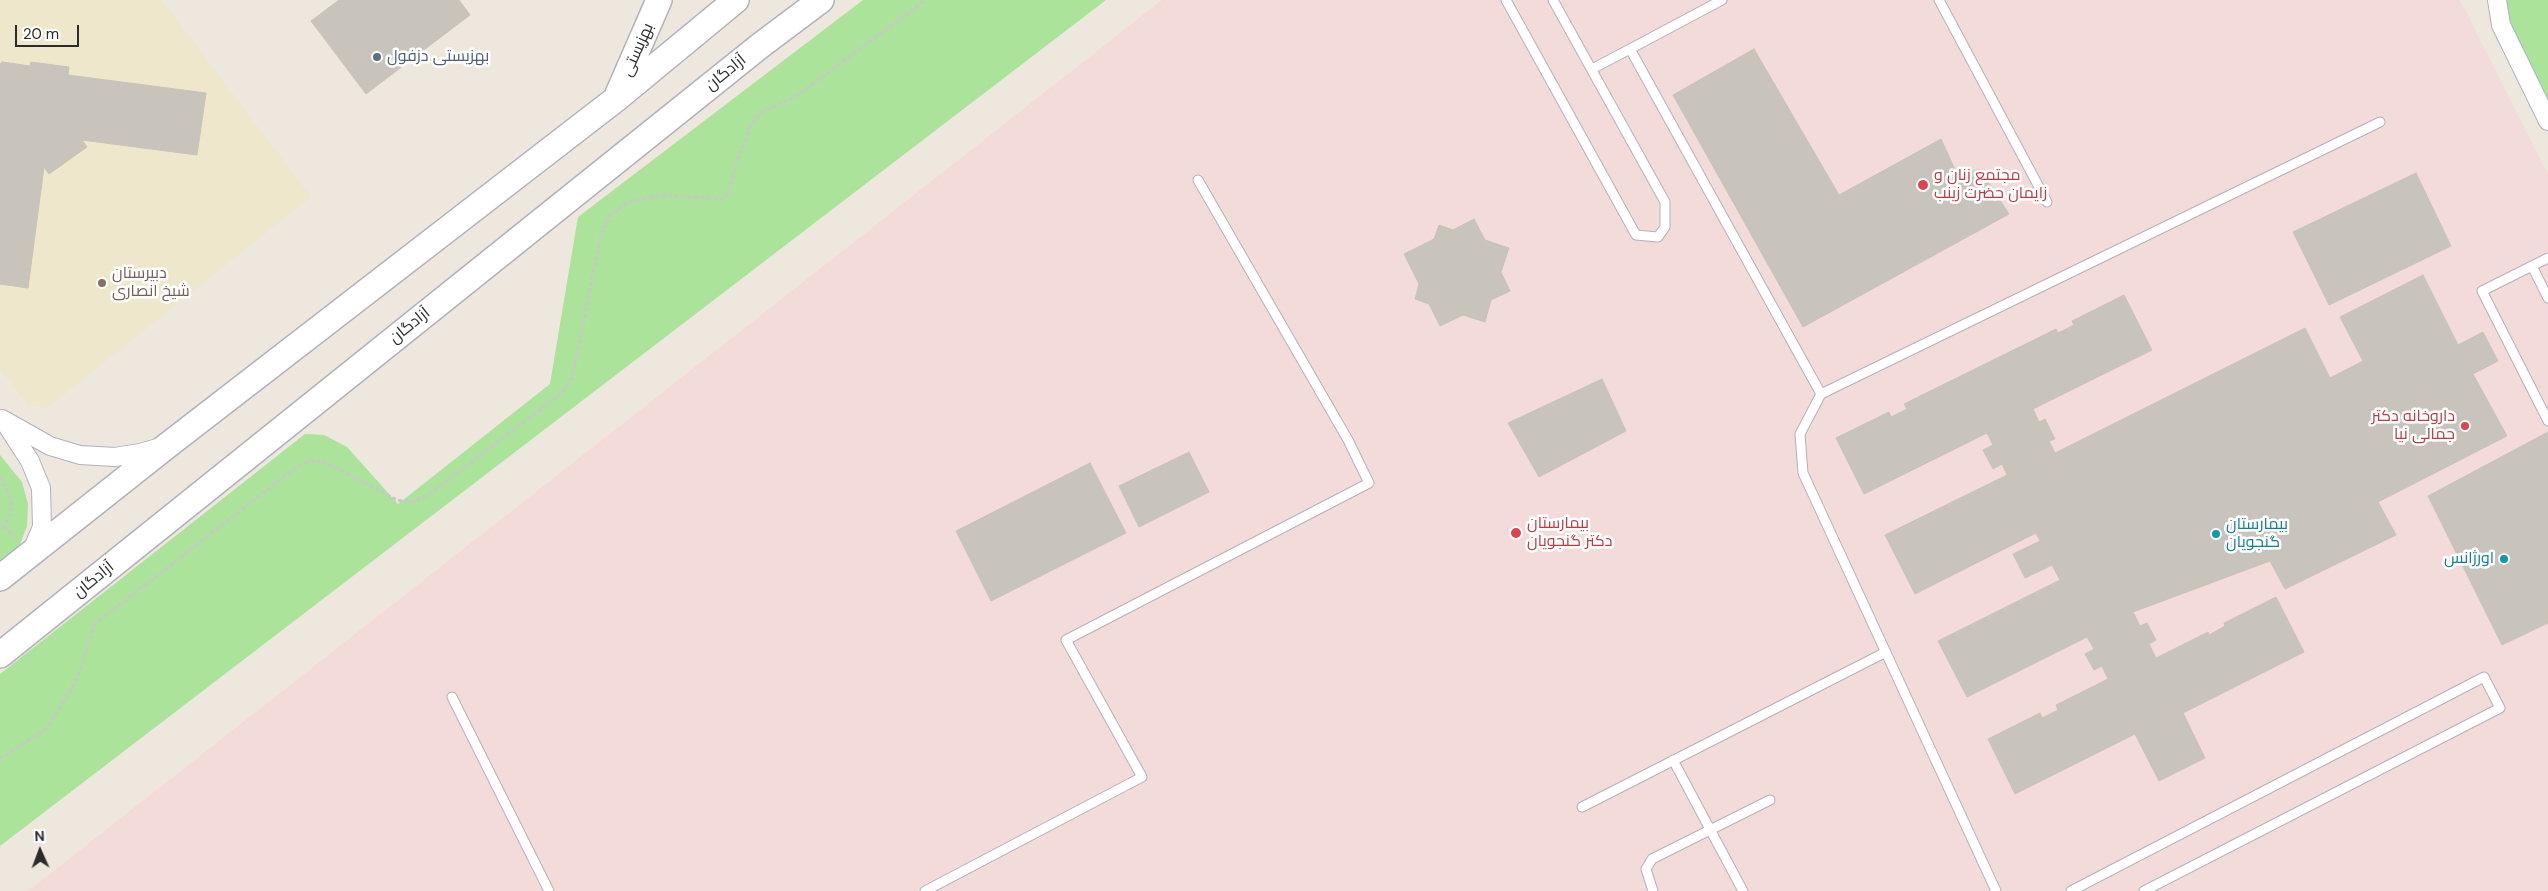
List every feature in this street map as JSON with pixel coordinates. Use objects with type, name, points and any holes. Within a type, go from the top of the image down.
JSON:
[{"type":"main road","name":"بهزیستی","points":[[616,99],[659,0]]},
{"type":"main road","points":[[0,578],[168,445],[616,99],[736,0]]},
{"type":"main road","name":"آزادگان","points":[[0,655],[754,51],[821,0]]},
{"type":"street","points":[[2497,0],[2501,25],[2548,121]]},
{"type":"street","points":[[1,417],[50,446],[80,455],[114,457],[140,453],[168,445]]},
{"type":"street","points":[[1,417],[30,461],[41,488],[42,527],[31,553]]},
{"type":"lane","points":[[1506,0],[1636,235],[1658,237],[1664,227],[1665,202],[1553,0]]},
{"type":"lane","points":[[1592,68],[1722,0]]},
{"type":"lane","points":[[1939,0],[2047,202]]},
{"type":"lane","points":[[1630,49],[1821,394]]},
{"type":"lane","points":[[1996,891],[1803,473],[1800,434],[1821,394],[2380,122]]},
{"type":"lane","points":[[925,891],[1142,778],[1066,640],[1369,483],[1348,440],[1198,180]]},
{"type":"lane","points":[[2548,258],[2482,290],[2548,421]]},
{"type":"lane","points":[[2532,266],[2548,298]]},
{"type":"lane","points":[[1582,807],[1886,652]]},
{"type":"lane","points":[[2070,891],[2484,677],[2500,708],[2144,891]]},
{"type":"lane","points":[[452,697],[549,891]]},
{"type":"lane","points":[[1673,760],[1743,891]]},
{"type":"lane","points":[[1653,891],[1646,869],[1652,859],[1710,828],[1770,800]]},
{"type":"path","points":[[0,759],[18,749],[47,728],[66,698],[78,673],[95,624],[298,466],[314,460],[326,463],[397,500],[413,502],[428,495],[563,392],[574,370],[602,230],[610,216],[628,202],[664,195],[721,200],[728,194],[736,163],[748,133],[762,112],[795,97],[926,0]]},
{"type":"path","points":[[0,477],[11,500],[11,514],[4,527],[0,530]]},
{"type":"shaded area","name":"دبیرستان شیخ انصاری","points":[[0,0],[162,0],[311,197],[47,408],[29,406],[0,369]]},
{"type":"shaded area","name":"بیمارستان دکتر گنجویان","points":[[1162,0],[2460,0],[2548,175],[2548,891],[28,891]]},
{"type":"green space","points":[[863,0],[1106,0],[0,846],[0,674],[305,434],[324,435],[347,447],[398,504],[550,384],[578,217]]},
{"type":"green space","points":[[2488,0],[2548,0],[2548,121],[2501,25]]},
{"type":"green space","points":[[0,455],[22,482],[28,504],[27,526],[19,547],[0,562]]},
{"type":"building","name":"بهزیستی دزفول","points":[[339,0],[459,0],[470,15],[366,94],[311,21]]},
{"type":"building","name":"مجتمع زنان و زایمان حضرت زینب","points":[[1754,49],[1839,195],[1941,139],[1958,176],[1980,169],[2009,214],[1803,327],[1673,95]]},
{"type":"building","points":[[2,62],[30,66],[31,62],[69,67],[68,75],[206,93],[197,155],[82,140],[87,147],[49,174],[44,167],[28,288],[0,284],[0,64]]},
{"type":"building","points":[[2416,173],[2451,246],[2329,305],[2293,232]]},
{"type":"building","points":[[1474,219],[1485,240],[1509,248],[1501,272],[1510,291],[1491,300],[1485,322],[1463,315],[1440,326],[1429,304],[1415,299],[1419,284],[1404,254],[1434,239],[1439,225],[1453,230]]},
{"type":"building","name":"بیمارستان گنجویان","points":[[2423,275],[2458,345],[2483,332],[2498,361],[2473,374],[2507,436],[2378,502],[2396,535],[2285,589],[2270,561],[2133,612],[2140,626],[2147,623],[2156,640],[2149,644],[2156,658],[2208,632],[2209,635],[2225,626],[2224,623],[2276,597],[2304,652],[2183,713],[2205,758],[2159,781],[2135,734],[2015,794],[1988,739],[2040,713],[2042,718],[2058,710],[2056,705],[2108,679],[2102,666],[2094,670],[2085,654],[2094,649],[2087,637],[1967,697],[1938,641],[2060,580],[2052,565],[2025,578],[2013,554],[2040,541],[2036,533],[1915,594],[1885,535],[2007,475],[2002,464],[1993,469],[1983,450],[1993,445],[1987,433],[1864,494],[1836,438],[1889,412],[1891,417],[1907,409],[1904,404],[2056,329],[2058,333],[2074,325],[2072,321],[2124,295],[2152,350],[2033,409],[2039,422],[2045,419],[2055,439],[2049,441],[2055,453],[2305,328],[2330,378],[2363,361],[2340,317]]},
{"type":"building","points":[[1602,379],[1626,431],[1539,477],[1508,423]]},
{"type":"building","name":"اورژانس","points":[[2548,432],[2548,623],[2502,645],[2428,496]]},
{"type":"building","points":[[1189,452],[1209,492],[1139,527],[1119,486]]},
{"type":"building","points":[[1090,463],[1126,533],[991,601],[956,531]]},
{"type":"place","name":"بهزیستی دزفول","points":[[377,57]]},
{"type":"place","name":"مجتمع زنان و زایمان حضرت زینب","points":[[1923,185]]},
{"type":"place","name":"دبیرستان شیخ انصاری","points":[[102,283]]},
{"type":"place","name":"داروخانه دکتر جمالی نیا","points":[[2465,426]]},
{"type":"place","name":"بیمارستان دکتر گنجویان","points":[[1516,533]]},
{"type":"place","name":"بیمارستان گنجویان","points":[[2216,534]]},
{"type":"place","name":"اورژانس","points":[[2504,559]]}]
